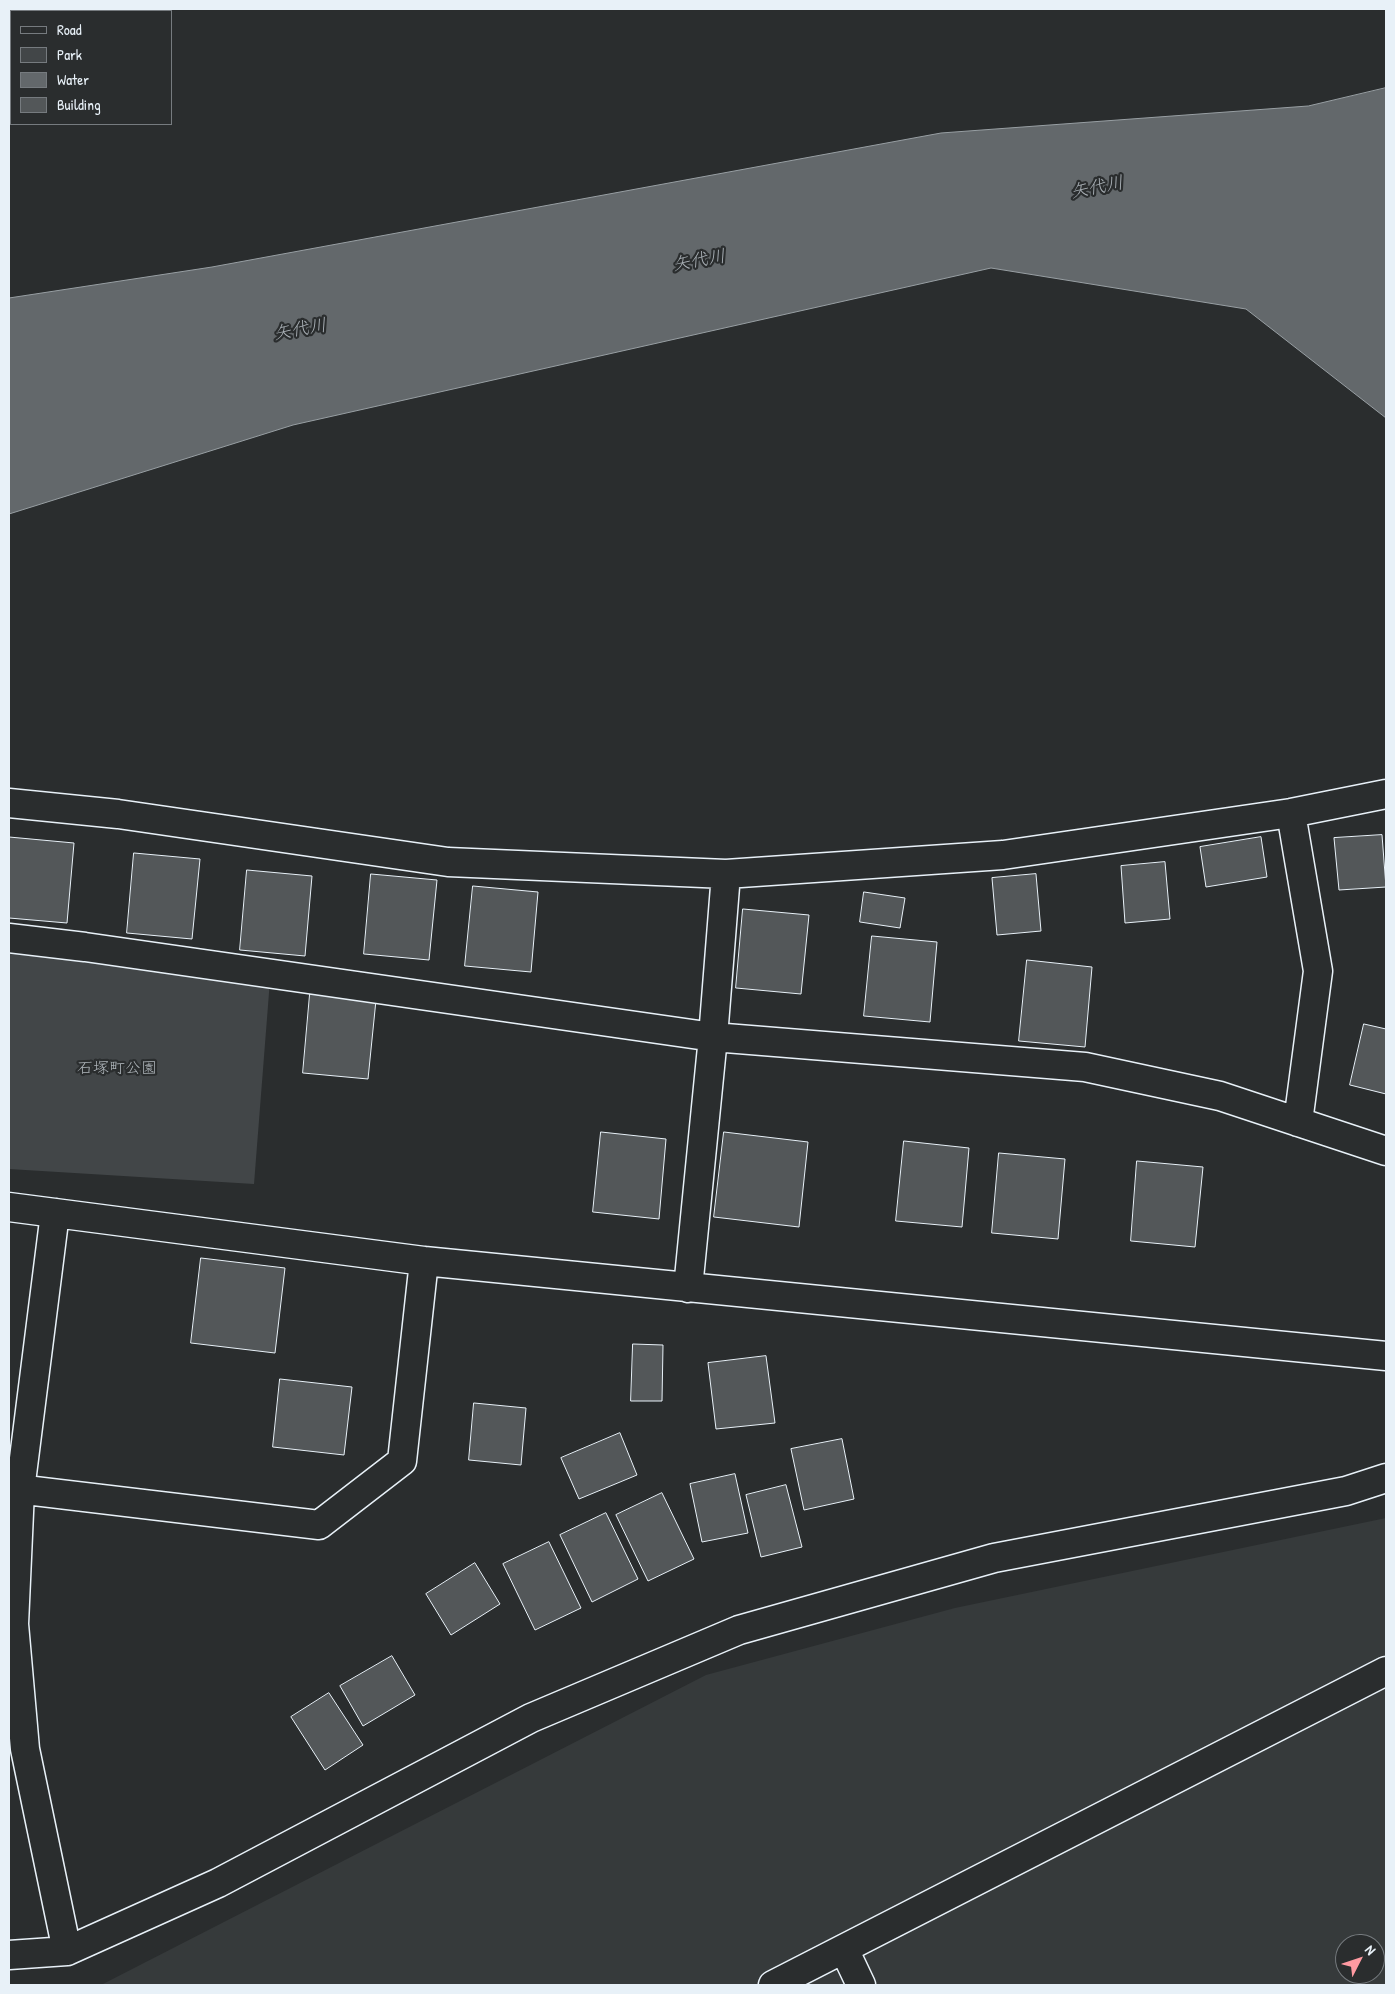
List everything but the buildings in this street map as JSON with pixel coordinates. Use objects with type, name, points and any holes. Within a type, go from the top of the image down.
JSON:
[{"type":"street","points":[[9,804],[118,814],[448,862],[726,874],[1003,855],[1291,813],[1386,794]]},
{"type":"street","points":[[1291,813],[1318,971],[1298,1122]]},
{"type":"street","points":[[688,1288],[713,1037],[726,874]]},
{"type":"street","points":[[9,938],[713,1037],[1085,1067],[1220,1096],[1386,1151]]},
{"type":"street","points":[[9,1207],[424,1261],[1386,1356]]},
{"type":"street","points":[[56,1213],[14,1489],[14,1624],[17,1748],[67,1950]]},
{"type":"street","points":[[14,1489],[319,1525],[402,1461],[424,1261]]},
{"type":"street","points":[[9,1955],[67,1950],[218,1884],[531,1718],[739,1630],[994,1558],[1346,1491],[1386,1478]]},
{"type":"street","points":[[773,1985],[1386,1671]]},
{"type":"street","points":[[844,1949],[861,1985]]},
{"type":"shaded area","points":[[1386,1518],[1386,1985],[101,1985],[706,1675],[955,1608]]},
{"type":"green space","name":"石塚町公園","points":[[9,950],[270,980],[254,1184],[9,1169]]},
{"type":"water","name":"矢代川","points":[[1386,88],[1386,418],[1246,309],[991,268],[293,425],[9,514],[9,298],[212,267],[941,133],[1308,106]]}]
